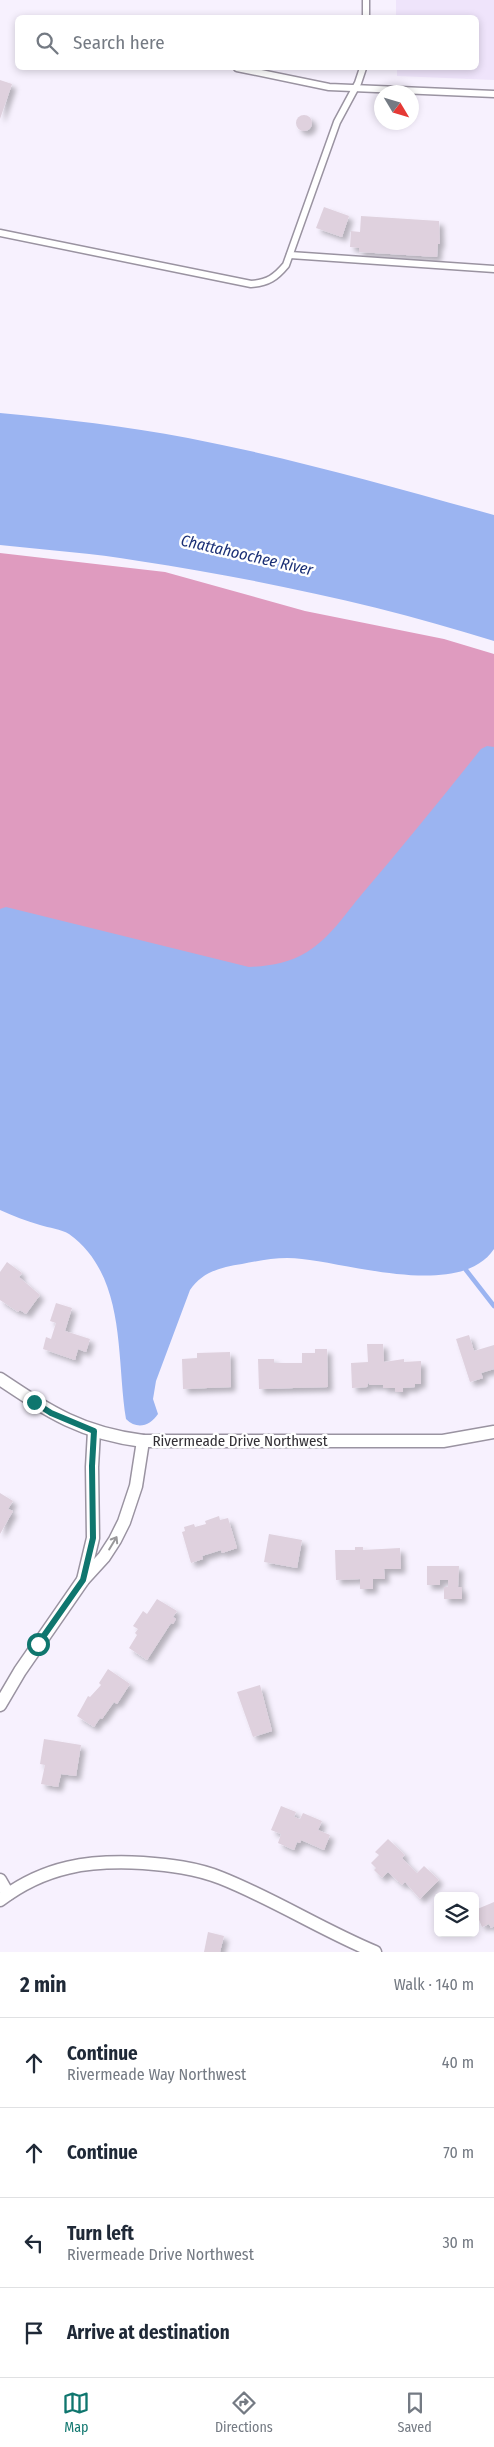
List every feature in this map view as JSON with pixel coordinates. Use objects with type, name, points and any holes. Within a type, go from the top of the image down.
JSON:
[{"type":"street","name":"Rivermeade Drive Northwest","points":[[0,1379],[51,1413],[94,1431],[143,1441],[443,1441],[494,1432]]},
{"type":"street","points":[[83,1580],[93,1538],[92,1466],[94,1431]]},
{"type":"street","points":[[0,1705],[20,1671],[83,1580],[104,1557],[124,1522],[136,1486],[143,1441]]},
{"type":"street","points":[[0,1880],[4,1897],[49,1872],[84,1863],[114,1861],[185,1868],[220,1878],[375,1952]]},
{"type":"lane","points":[[366,0],[366,15]]},
{"type":"lane","points":[[247,70],[329,87],[494,94]]},
{"type":"lane","points":[[0,233],[252,284],[261,284],[274,278],[286,265],[337,122],[362,70]]},
{"type":"lane","points":[[290,255],[494,269]]},
{"type":"shaded area","points":[[396,0],[494,0],[494,80],[397,76],[397,70],[479,70],[479,15],[396,15]]},
{"type":"shaded area","points":[[0,553],[165,572],[305,611],[444,639],[494,654],[494,796],[335,937],[269,978],[0,939]]},
{"type":"water","name":"Chattahoochee River","points":[[0,413],[118,426],[227,446],[342,474],[494,515],[494,641],[407,616],[318,594],[228,576],[122,558],[0,545]]},
{"type":"water","points":[[487,746],[494,747],[494,1249],[478,1264],[457,1272],[432,1275],[404,1275],[287,1258],[257,1261],[213,1271],[200,1279],[190,1290],[156,1381],[153,1399],[158,1414],[147,1424],[135,1425],[126,1419],[116,1319],[110,1295],[101,1272],[88,1251],[69,1234],[0,1210],[0,909],[6,907],[249,967],[272,965],[286,961],[307,952],[330,933],[481,749]]},
{"type":"building","points":[[0,80],[12,84],[0,119]]},
{"type":"building","points":[[301,115],[307,115],[312,120],[310,129],[301,131],[296,126],[296,120]]},
{"type":"building","points":[[324,207],[349,216],[342,237],[316,228]]},
{"type":"building","points":[[361,216],[439,221],[440,244],[438,244],[437,257],[359,252],[359,248],[350,247],[351,231],[360,232]]},
{"type":"building","points":[[7,1262],[22,1273],[19,1277],[40,1295],[26,1314],[20,1310],[18,1312],[0,1300],[0,1272]]},
{"type":"building","points":[[56,1303],[72,1308],[65,1331],[90,1339],[86,1352],[78,1349],[75,1360],[43,1349],[46,1337],[51,1339],[56,1323],[50,1321]]},
{"type":"building","points":[[469,1335],[474,1351],[494,1345],[494,1369],[481,1373],[483,1378],[470,1382],[456,1339]]},
{"type":"building","points":[[367,1344],[383,1344],[384,1362],[404,1359],[404,1362],[421,1361],[421,1384],[415,1384],[415,1387],[403,1388],[403,1392],[395,1392],[395,1388],[383,1388],[383,1385],[369,1385],[369,1381],[367,1387],[352,1388],[351,1363],[368,1362]]},
{"type":"building","points":[[315,1349],[327,1349],[328,1387],[259,1389],[258,1359],[274,1359],[274,1363],[302,1363],[302,1353],[315,1353]]},
{"type":"building","points":[[230,1352],[231,1387],[183,1389],[182,1359],[197,1358],[197,1353]]},
{"type":"building","points":[[0,1493],[13,1501],[8,1509],[13,1511],[0,1534]]},
{"type":"building","points":[[219,1516],[220,1520],[228,1518],[237,1548],[222,1553],[221,1550],[202,1556],[203,1559],[191,1563],[182,1532],[185,1531],[184,1527],[194,1524],[195,1527],[206,1524],[205,1521]]},
{"type":"building","points":[[269,1534],[302,1540],[297,1568],[264,1562]]},
{"type":"building","points":[[355,1547],[363,1547],[363,1550],[400,1548],[401,1569],[384,1569],[385,1579],[373,1579],[373,1589],[360,1589],[360,1579],[336,1580],[335,1550],[355,1550]]},
{"type":"building","points":[[427,1566],[459,1566],[458,1587],[462,1587],[462,1599],[444,1599],[444,1587],[448,1587],[448,1580],[440,1580],[440,1585],[427,1585]]},
{"type":"building","points":[[157,1599],[177,1611],[173,1617],[176,1619],[173,1624],[171,1623],[147,1660],[129,1648],[137,1635],[135,1633],[138,1629],[133,1626],[143,1611],[147,1614]]},
{"type":"building","points":[[108,1669],[130,1684],[117,1704],[114,1702],[94,1727],[77,1716],[88,1696],[90,1697],[101,1685],[99,1683]]},
{"type":"building","points":[[260,1685],[272,1731],[253,1737],[237,1692]]},
{"type":"building","points":[[44,1739],[81,1745],[76,1776],[61,1774],[58,1787],[41,1784],[45,1765],[40,1764]]},
{"type":"building","points":[[281,1806],[296,1812],[294,1817],[300,1819],[303,1813],[322,1821],[318,1830],[330,1835],[324,1850],[301,1840],[300,1843],[297,1842],[294,1850],[278,1843],[281,1834],[271,1830]]},
{"type":"building","points":[[388,1839],[405,1855],[402,1858],[417,1873],[424,1866],[439,1880],[420,1899],[405,1882],[402,1885],[388,1872],[382,1878],[374,1870],[376,1868],[371,1863],[379,1855],[375,1852]]},
{"type":"building","points":[[494,1902],[494,1926],[491,1928],[489,1924],[482,1927],[479,1920],[479,1908]]},
{"type":"building","points":[[208,1932],[224,1936],[220,1952],[204,1952]]},
{"type":"waterway","points":[[466,1270],[494,1306]]},
{"type":"route","points":[[34,1402],[51,1413],[94,1431],[92,1466],[93,1538],[83,1580],[38,1644]]}]
